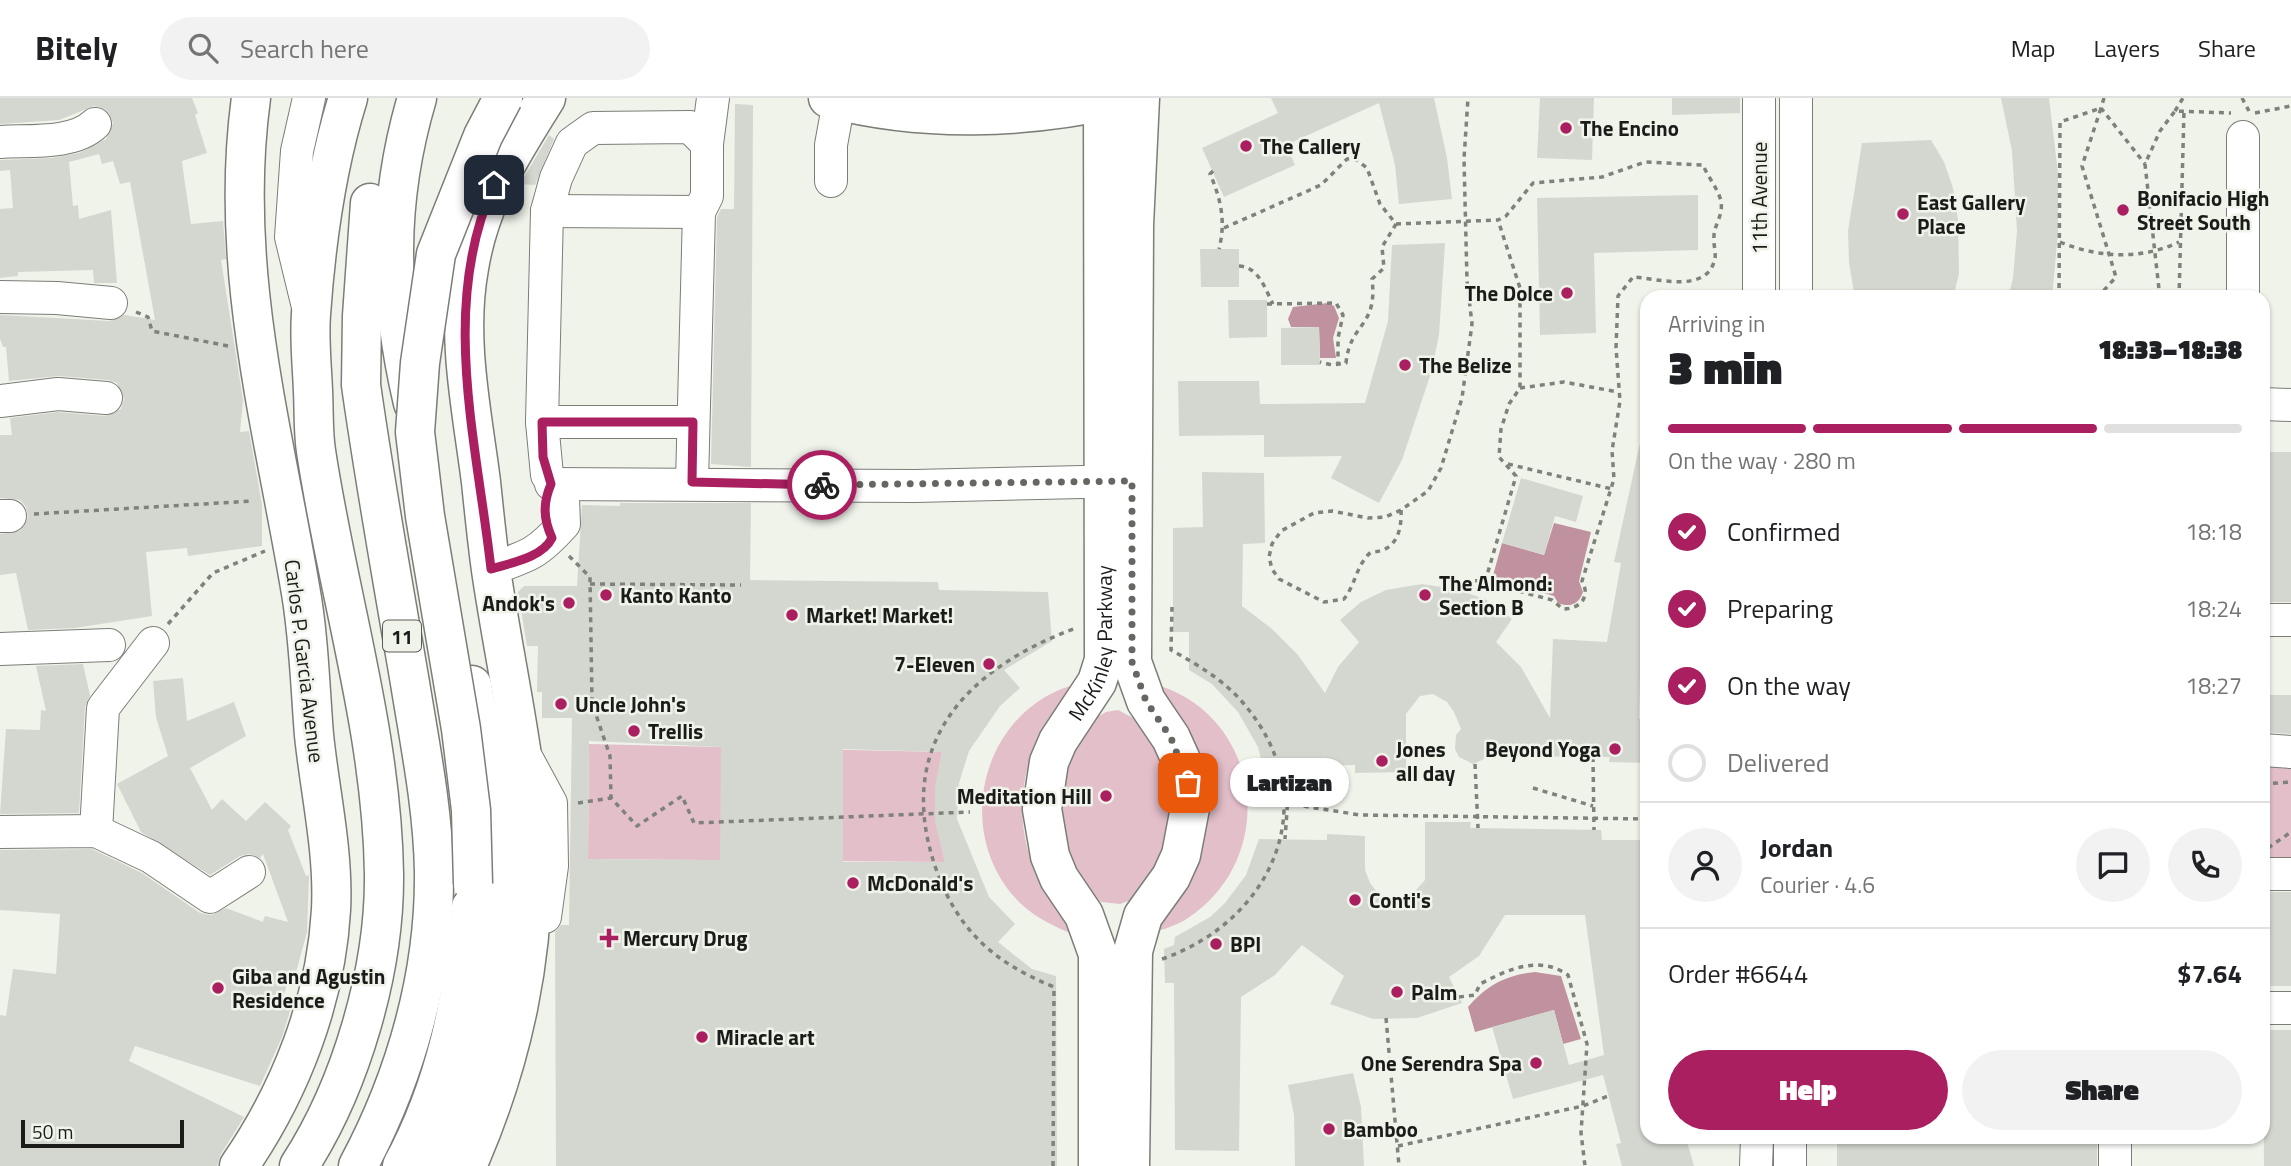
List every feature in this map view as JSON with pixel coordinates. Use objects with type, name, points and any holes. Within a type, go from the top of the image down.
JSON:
[{"type":"main road","name":"Carlos P. Garcia Avenue","points":[[239,1166],[261,1135],[293,1066],[319,991],[331,910],[326,827],[300,588],[257,352],[244,248],[246,141],[251,98]]},
{"type":"main road","name":"Carlos P. Garcia Avenue","points":[[299,1166],[333,1103],[352,1054],[368,995],[380,929],[384,875],[378,805],[366,721],[315,448],[310,316],[334,143],[348,98]]},
{"type":"main road","name":"11","points":[[358,1166],[377,1130],[421,1004],[434,872],[428,800],[362,384],[362,316],[371,195],[374,169],[393,98]]},
{"type":"main road","points":[[417,98],[397,188],[392,245],[394,307],[461,626],[486,760],[498,856],[492,968],[479,1041],[455,1117],[432,1166]]},
{"type":"main road","points":[[402,1166],[425,1119],[448,1055],[460,1002],[473,884],[471,810],[461,729],[425,516],[415,432],[420,363],[436,254],[478,147],[503,98]]},
{"type":"main road","points":[[467,1166],[487,1121],[507,1056],[522,987],[530,915],[531,839],[521,747],[491,569],[467,371],[463,310],[469,267],[483,209],[505,161],[545,98]]},
{"type":"main road","points":[[839,101],[915,114],[993,116],[1116,99]]},
{"type":"main road","name":"McKinley Parkway","points":[[1114,1161],[1098,954],[1084,915],[1050,856],[1042,809],[1049,762],[1071,720],[1097,682],[1104,660],[1117,482],[1116,99]]},
{"type":"main road","points":[[438,345],[456,456],[491,569]]},
{"type":"main road","name":"McKinley Parkway","points":[[1114,1161],[1133,951],[1143,916],[1181,855],[1190,808],[1181,760],[1146,701],[1132,662],[1117,482]]},
{"type":"main road","points":[[300,588],[335,709],[356,807],[368,995]]},
{"type":"main road","points":[[1071,720],[1087,709],[1104,703],[1123,702],[1142,708],[1158,718]]},
{"type":"main road","points":[[1072,897],[1088,906],[1114,910],[1141,906],[1157,897]]},
{"type":"street","points":[[309,98],[297,151],[290,237],[310,316]]},
{"type":"street","points":[[692,482],[699,212],[707,196],[698,135],[706,98]]},
{"type":"street","points":[[698,135],[713,98]]},
{"type":"street","name":"11th Avenue","points":[[1759,98],[1759,290]]},
{"type":"street","name":"11th Avenue","points":[[1796,98],[1796,290]]},
{"type":"street","points":[[837,181],[831,145],[839,101]]},
{"type":"street","points":[[0,142],[48,140],[83,132],[95,124]]},
{"type":"street","points":[[2244,290],[2247,125]]},
{"type":"street","points":[[491,569],[534,554],[549,544],[552,538],[545,524],[544,499],[551,484],[543,457],[542,422],[547,211],[556,178],[572,143],[585,132],[602,126],[698,135]]},
{"type":"street","points":[[547,211],[699,212]]},
{"type":"street","points":[[0,297],[111,303]]},
{"type":"street","points":[[0,401],[58,394],[106,398]]},
{"type":"street","points":[[2270,404],[2291,405]]},
{"type":"street","points":[[542,422],[693,422]]},
{"type":"street","points":[[551,484],[1117,482]]},
{"type":"street","points":[[2270,620],[2291,620]]},
{"type":"street","points":[[96,831],[103,708],[153,643]]},
{"type":"street","points":[[0,649],[109,645]]},
{"type":"street","points":[[507,1056],[527,1033],[552,866],[551,803],[521,747]]},
{"type":"street","points":[[2270,750],[2291,752]]},
{"type":"street","points":[[0,832],[96,831],[151,857],[210,897],[249,872]]},
{"type":"street","points":[[2270,874],[2291,874]]},
{"type":"street","points":[[2270,1008],[2291,1008]]},
{"type":"street","points":[[1756,1166],[1757,1144]]},
{"type":"street","points":[[1790,1144],[1790,1166]]},
{"type":"street","points":[[2115,1144],[2115,1166]]},
{"type":"path","points":[[1401,510],[1401,532],[1391,546],[1381,552],[1371,552],[1364,558],[1357,579],[1344,600],[1324,602],[1279,579],[1272,569],[1269,556],[1272,544],[1281,531],[1296,522],[1314,513],[1332,511],[1368,518],[1385,517],[1401,510],[1428,491],[1434,480],[1462,398],[1472,324],[1466,281],[1464,159],[1468,98]]},
{"type":"path","points":[[2104,98],[2082,166],[2116,277],[2104,290]]},
{"type":"path","points":[[2159,290],[2157,253],[2146,196],[2145,164],[2160,131],[2183,98]]},
{"type":"path","points":[[2242,98],[2247,125]]},
{"type":"path","points":[[2175,111],[2247,125],[2291,106]]},
{"type":"path","points":[[2101,108],[2145,164]]},
{"type":"path","points":[[2059,290],[2060,122],[2101,108]]},
{"type":"path","points":[[2179,290],[2185,111]]},
{"type":"path","points":[[1224,228],[1321,186],[1347,159],[1354,158],[1367,168],[1380,204],[1396,224]]},
{"type":"path","points":[[1396,224],[1499,220],[1506,216],[1533,183],[1539,180],[1602,177],[1645,162],[1703,165],[1721,197],[1722,208],[1714,229],[1715,258],[1710,270],[1701,277],[1686,282],[1633,277],[1618,296],[1618,392],[1612,489],[1582,581],[1586,592],[1584,600],[1578,606],[1563,609],[1552,600],[1475,579],[1458,590]]},
{"type":"path","points":[[1213,172],[1210,174],[1218,193],[1224,228],[1219,249]]},
{"type":"path","points":[[1485,582],[1516,476],[1499,457],[1501,429],[1509,404],[1520,388],[1520,289],[1499,220]]},
{"type":"path","points":[[1320,362],[1338,365],[1346,363],[1349,343],[1373,309],[1372,279],[1384,268],[1382,247],[1396,224]]},
{"type":"path","points":[[2060,242],[2082,251],[2109,255],[2157,253],[2179,242]]},
{"type":"path","points":[[1239,266],[1251,267],[1273,304]]},
{"type":"path","points":[[111,303],[148,317],[152,331],[257,352]]},
{"type":"path","points":[[1267,304],[1336,303],[1343,315],[1338,338],[1338,365]]},
{"type":"path","points":[[1520,388],[1564,382],[1618,392]]},
{"type":"path","points":[[1508,464],[1612,489]]},
{"type":"path","points":[[5,516],[282,500]]},
{"type":"path","points":[[552,538],[590,577],[592,703],[610,756],[611,798],[637,826],[682,796],[694,823],[970,812]]},
{"type":"path","points":[[153,643],[213,573],[290,541]]},
{"type":"path","points":[[590,584],[741,585]]},
{"type":"path","points":[[1172,607],[1171,650],[1213,674],[1244,704],[1269,740],[1284,803],[1281,834],[1272,864],[1257,894],[1235,918],[1178,953]]},
{"type":"path","points":[[1053,1166],[1054,987],[1016,971],[973,935],[953,907],[939,877],[922,814],[923,784],[939,733],[974,686],[1010,657],[1078,628]]},
{"type":"path","points":[[1593,757],[1594,830]]},
{"type":"path","points":[[1475,764],[1478,828]]},
{"type":"path","points":[[1281,766],[1288,785],[1285,839]]},
{"type":"path","points":[[2270,784],[2291,782]]},
{"type":"path","points":[[1288,785],[1341,798]]},
{"type":"path","points":[[1533,788],[1593,806]]},
{"type":"path","points":[[551,803],[611,798]]},
{"type":"path","points":[[1284,803],[1360,815],[1640,819]]},
{"type":"path","points":[[2270,846],[2291,832]]},
{"type":"path","points":[[1459,997],[1475,995],[1480,984],[1513,968],[1539,964],[1555,966],[1568,975],[1587,1044],[1583,1106],[1585,1166]]},
{"type":"path","points":[[1385,1018],[1399,1166]]},
{"type":"path","points":[[1398,1146],[1583,1106],[1608,1096]]},
{"type":"shaded area","points":[[1328,303],[1334,306],[1339,318],[1333,338],[1336,358],[1320,358],[1319,327],[1291,327],[1288,319],[1293,307]]},
{"type":"shaded area","points":[[1554,523],[1591,532],[1579,581],[1583,592],[1576,602],[1570,605],[1558,603],[1554,596],[1492,579],[1502,543],[1544,555]]},
{"type":"shaded area","points":[[1090,679],[1038,740],[1026,775],[1022,812],[1034,868],[1051,898],[1084,939],[1041,919],[1019,902],[1000,878],[988,851],[983,822],[983,793],[990,765],[1003,739],[1021,716],[1045,697]]},
{"type":"shaded area","points":[[1151,683],[1188,699],[1216,723],[1236,753],[1246,788],[1247,824],[1237,859],[1218,891],[1183,921],[1143,935],[1192,877],[1202,849],[1206,813]]},
{"type":"shaded area","points":[[1118,710],[1143,723],[1174,779],[1165,859],[1131,900],[1120,904],[1101,902],[1094,896],[1066,857],[1058,809],[1067,754],[1094,719],[1106,712]]},
{"type":"shaded area","points":[[589,744],[942,752],[937,807],[945,862],[588,859]]},
{"type":"shaded area","points":[[2270,758],[2291,759],[2291,866],[2270,866]]},
{"type":"shaded area","points":[[1535,972],[1561,976],[1581,1039],[1563,1044],[1554,1010],[1475,1032],[1468,1007],[1475,999],[1498,982]]},
{"type":"building","points":[[0,98],[192,98],[198,113],[195,115],[207,153],[182,161],[184,177],[191,224],[223,221],[226,259],[221,260],[243,400],[240,432],[249,431],[262,505],[262,546],[188,556],[187,548],[146,552],[152,616],[75,628],[28,630],[16,573],[0,575],[0,534],[20,531],[28,517],[26,507],[20,500],[0,498],[0,435],[12,435],[10,418],[58,412],[105,416],[121,409],[124,399],[117,383],[108,380],[59,376],[9,381],[6,347],[3,347],[0,339],[0,315],[109,321],[125,315],[155,320],[130,182],[120,184],[113,161],[102,164],[99,154],[69,162],[73,206],[78,205],[79,219],[111,210],[117,283],[94,283],[93,270],[18,272],[18,276],[0,278],[0,209],[13,208],[10,170],[0,171],[0,160],[51,158],[79,153],[106,139],[113,123],[109,113],[94,106],[59,120],[0,124]]},
{"type":"building","points":[[1271,98],[1434,98],[1447,158],[1452,199],[1399,204],[1395,165],[1379,103],[1286,145],[1295,165],[1224,197],[1202,148],[1278,113]]},
{"type":"building","name":"The Encino","points":[[1540,98],[1594,98],[1592,160],[1537,158]]},
{"type":"building","points":[[1672,98],[1740,98],[1740,113],[1672,115]]},
{"type":"building","points":[[2001,98],[2049,98],[2058,173],[2058,232],[2053,290],[2010,290],[2017,231],[2012,151]]},
{"type":"building","points":[[735,104],[753,105],[751,467],[711,464],[717,217],[721,209],[734,209]]},
{"type":"building","points":[[549,135],[554,139],[535,185],[520,184]]},
{"type":"building","name":"East Gallery Place","points":[[1931,140],[1944,162],[1953,188],[1958,220],[1959,274],[1955,290],[1854,290],[1848,231],[1862,143]]},
{"type":"building","name":"The Dolce","points":[[1698,195],[1698,250],[1594,253],[1596,333],[1540,335],[1537,198]]},
{"type":"building","points":[[1445,243],[1439,335],[1431,373],[1402,460],[1379,503],[1331,478],[1342,456],[1264,457],[1264,435],[1179,436],[1178,381],[1259,381],[1260,404],[1365,403],[1388,321],[1392,245]]},
{"type":"building","points":[[1200,249],[1239,249],[1239,287],[1201,287]]},
{"type":"building","points":[[1228,300],[1267,300],[1267,337],[1229,338]]},
{"type":"building","points":[[1319,327],[1320,365],[1281,365],[1281,328]]},
{"type":"building","name":"The Almond: Section B","points":[[1640,443],[1640,763],[1609,762],[1610,757],[1491,756],[1473,764],[1459,757],[1455,749],[1456,735],[1461,729],[1454,712],[1447,702],[1433,694],[1420,696],[1406,714],[1406,772],[1355,773],[1355,765],[1263,767],[1258,747],[1238,712],[1212,684],[1189,670],[1189,632],[1173,632],[1173,528],[1203,527],[1202,472],[1264,473],[1265,543],[1243,544],[1242,606],[1272,629],[1298,655],[1325,693],[1338,667],[1359,642],[1340,620],[1361,602],[1386,590],[1422,584],[1455,589],[1485,599],[1512,619],[1496,642],[1521,667],[1550,718],[1553,639],[1607,642],[1621,563],[1614,562]]},
{"type":"building","points":[[2270,452],[2291,452],[2291,602],[2270,602]]},
{"type":"building","points":[[1521,478],[1583,496],[1576,522],[1555,516],[1544,555],[1502,543]]},
{"type":"building","points":[[620,503],[751,503],[750,580],[938,582],[939,590],[1048,592],[1052,641],[1004,670],[1020,688],[1000,706],[969,751],[959,783],[957,819],[989,897],[1015,924],[998,942],[1032,969],[1056,976],[1057,1166],[556,1166],[555,932],[561,925],[569,925],[572,718],[542,718],[542,692],[537,692],[538,646],[527,646],[518,592],[524,586],[577,586],[582,505],[620,506]],"holes":[[[589,741],[721,747],[720,860],[588,859]],[[843,749],[942,752],[935,786],[935,822],[945,862],[843,862]]]},
{"type":"building","points":[[83,664],[90,695],[85,707],[79,813],[0,814],[6,729],[40,730],[41,710],[46,711],[36,666]]},
{"type":"building","points":[[183,678],[187,721],[234,702],[246,736],[190,768],[212,810],[222,799],[246,821],[265,802],[291,826],[288,830],[306,876],[309,875],[307,932],[295,976],[290,974],[281,1005],[291,1008],[282,1037],[260,1086],[135,1046],[129,1061],[244,1117],[221,1154],[217,1166],[0,1166],[0,1015],[6,1016],[13,969],[56,974],[60,914],[0,910],[0,850],[92,849],[142,873],[200,913],[211,915],[226,908],[263,922],[265,916],[288,922],[263,854],[260,858],[249,854],[240,856],[210,875],[141,832],[117,784],[168,756],[156,717],[153,681]]},
{"type":"building","points":[[2270,695],[2291,695],[2291,734],[2270,732]]},
{"type":"building","name":"Palm","points":[[1425,822],[1471,822],[1470,828],[1601,830],[1602,840],[1640,840],[1640,1144],[1688,1144],[1694,1166],[1622,1166],[1616,1144],[1621,1143],[1603,1075],[1513,1099],[1492,1027],[1554,1010],[1569,1065],[1604,1055],[1585,915],[1505,915],[1479,956],[1449,977],[1462,1003],[1417,1018],[1373,1019],[1330,1004],[1344,976],[1302,945],[1275,975],[1241,997],[1239,1151],[1175,1150],[1174,983],[1165,983],[1164,949],[1174,945],[1175,937],[1210,917],[1225,903],[1246,875],[1259,839],[1327,840],[1327,834],[1365,836],[1365,870],[1370,883],[1384,901],[1401,903],[1425,880]]},
{"type":"building","points":[[2270,892],[2291,892],[2291,986],[2270,986]]},
{"type":"building","points":[[2270,1030],[2291,1030],[2291,1166],[2264,1166],[2264,1144],[2270,1144]]},
{"type":"building","name":"Bamboo","points":[[1353,1073],[1361,1107],[1364,1166],[1295,1166],[1294,1115],[1288,1085]]},
{"type":"building","points":[[1837,1144],[2097,1144],[2097,1166],[1837,1166]]},
{"type":"way so far","points":[[822,485],[915,486],[1132,481],[1132,662],[1137,682],[1146,701],[1171,738],[1188,783]]},
{"type":"place","name":"The Encino","points":[[1566,128]]},
{"type":"place","name":"The Callery","points":[[1246,146]]},
{"type":"place","name":"Bonifacio High Street South","points":[[2123,210]]},
{"type":"place","name":"East Gallery Place","points":[[1903,214]]},
{"type":"place","name":"The Dolce","points":[[1567,293]]},
{"type":"place","name":"The Belize","points":[[1405,365]]},
{"type":"place","name":"Kanto Kanto","points":[[606,595]]},
{"type":"place","name":"The Almond: Section B","points":[[1425,595]]},
{"type":"place","name":"Andok's","points":[[569,603]]},
{"type":"place","name":"Market! Market!","points":[[792,615]]},
{"type":"place","name":"7-Eleven","points":[[989,664]]},
{"type":"place","name":"Uncle John's","points":[[561,704]]},
{"type":"place","name":"Trellis","points":[[634,731]]},
{"type":"place","name":"Beyond Yoga","points":[[1615,749]]},
{"type":"place","name":"Jones all day","points":[[1382,761]]},
{"type":"place","name":"Lartizan","points":[[1188,783]]},
{"type":"place","name":"Meditation Hill","points":[[1106,796]]},
{"type":"place","name":"McDonald's","points":[[853,883]]},
{"type":"place","name":"Conti's","points":[[1355,900]]},
{"type":"place","name":"Mercury Drug","points":[[609,938]]},
{"type":"place","name":"BPI","points":[[1216,944]]},
{"type":"place","name":"Giba and Agustin Residence","points":[[218,988]]},
{"type":"place","name":"Palm","points":[[1397,992]]},
{"type":"place","name":"Miracle art","points":[[702,1037]]},
{"type":"place","name":"One Serendra Spa","points":[[1536,1063]]},
{"type":"place","name":"Bamboo","points":[[1329,1129]]},
{"type":"route","points":[[494,185],[483,209],[478,229],[463,310],[465,358],[491,569],[534,554],[549,544],[552,538],[545,524],[544,499],[551,484],[543,457],[542,422],[693,422],[692,482],[822,485]]}]
